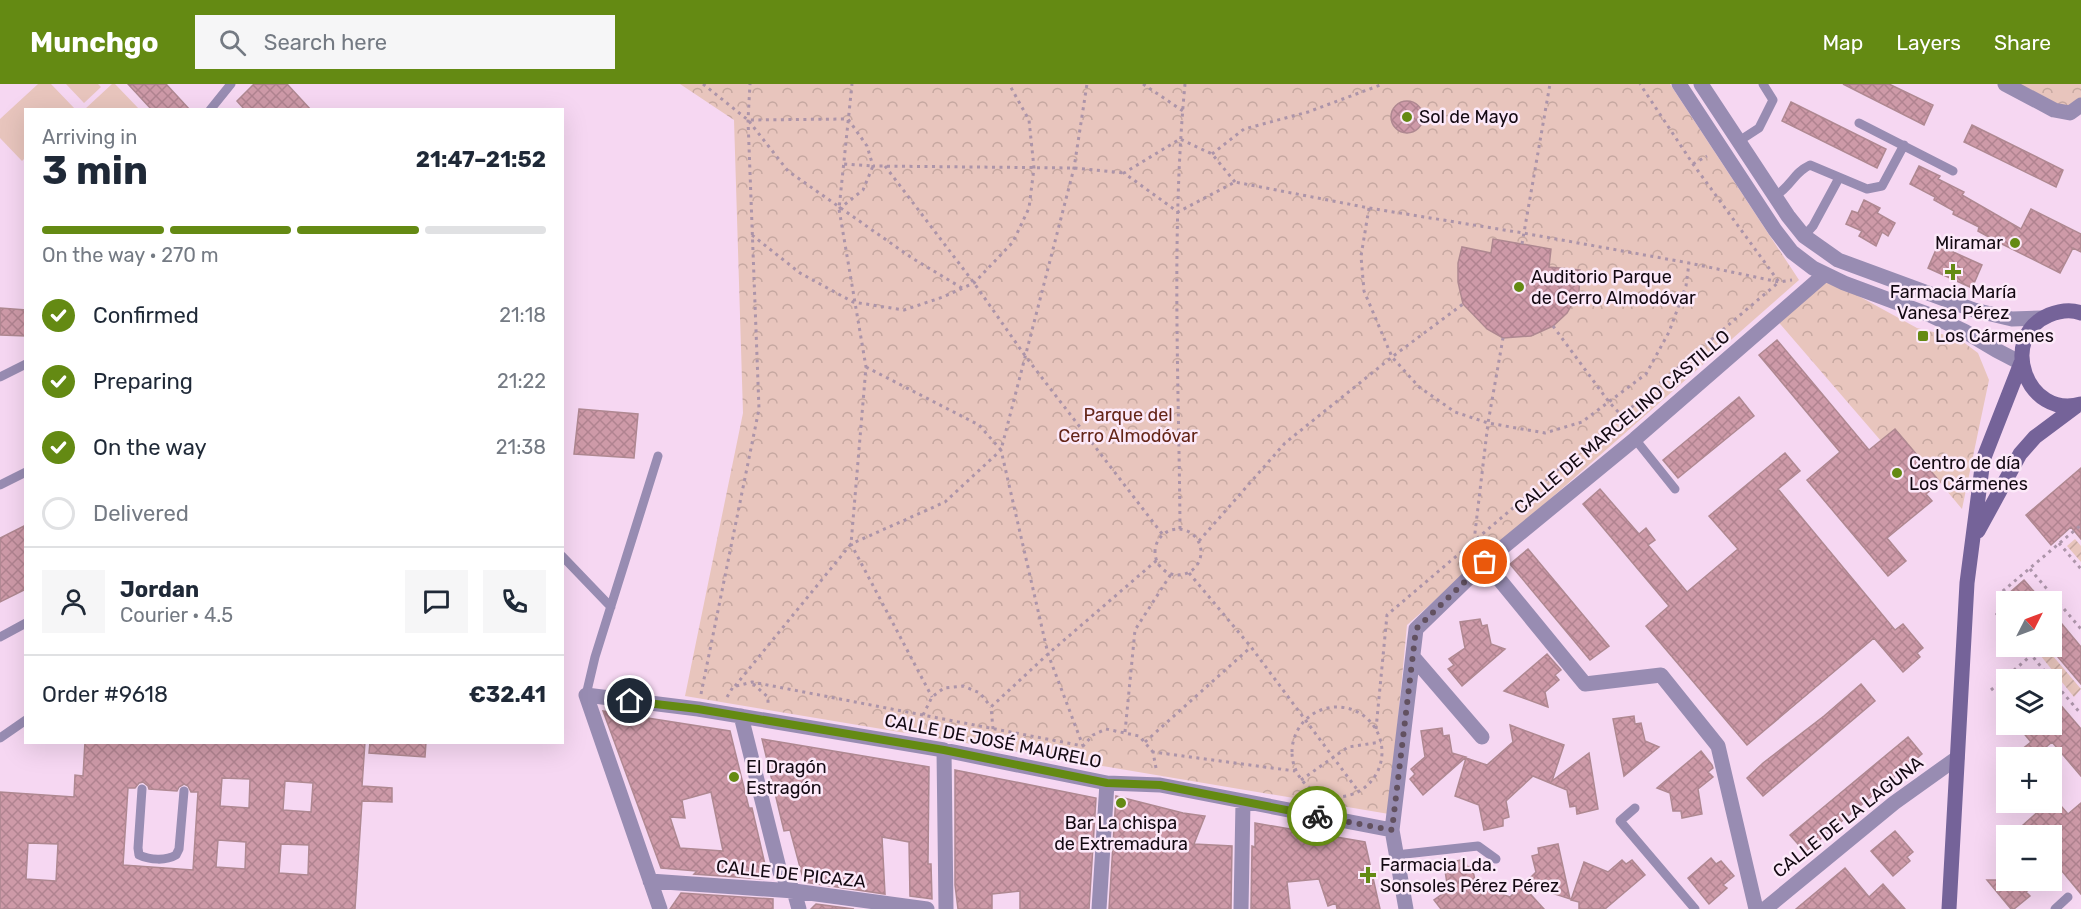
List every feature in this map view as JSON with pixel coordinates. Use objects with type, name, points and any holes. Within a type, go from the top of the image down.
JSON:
[{"type":"main road","points":[[1949,909],[1967,583],[1983,460],[2021,363],[2023,346],[2030,330],[2042,318],[2058,312],[2079,310]]},
{"type":"main road","points":[[2021,363],[2027,381],[2040,396],[2058,405],[2079,404]]},
{"type":"main road","points":[[1972,542],[2020,454],[2035,437],[2079,404]]},
{"type":"street","points":[[1679,84],[1775,230],[1792,252],[1812,268],[1956,327],[2021,363]]},
{"type":"street","points":[[1701,84],[1804,236],[1838,260],[1958,305],[2012,320],[2042,318]]},
{"type":"street","points":[[2005,84],[2054,110],[2070,113],[2081,105]]},
{"type":"street","name":"CALLE DE MARCELINO CASTILLO","points":[[1406,909],[1392,830],[1416,629],[1485,562],[1635,439],[1825,274]]},
{"type":"street","points":[[1485,562],[1585,684],[1661,675],[1718,746],[1756,909]]},
{"type":"street","points":[[1413,657],[1482,737]]},
{"type":"street","points":[[586,695],[660,909]]},
{"type":"street","name":"CALLE DE JOSÉ MAURELO","points":[[586,695],[698,709],[944,750],[1107,783],[1160,785],[1392,830]]},
{"type":"street","points":[[741,716],[780,872],[794,891],[799,909]]},
{"type":"street","points":[[944,750],[946,909]]},
{"type":"street","name":"CALLE DE LA LAGUNA","points":[[1765,909],[1894,803],[1957,758]]},
{"type":"street","points":[[1099,909],[1107,783]]},
{"type":"street","points":[[1241,909],[1243,802]]},
{"type":"street","name":"CALLE DE PICAZA","points":[[650,881],[794,891],[927,909]]},
{"type":"lane","points":[[212,108],[231,84]]},
{"type":"lane","points":[[1739,141],[1760,128],[1773,100],[1763,84]]},
{"type":"lane","points":[[1859,123],[1953,171]]},
{"type":"lane","points":[[1775,196],[1787,189],[1800,170],[1810,165],[1867,189],[1882,186],[1904,145]]},
{"type":"lane","points":[[1804,236],[1813,226],[1839,178]]},
{"type":"lane","points":[[0,378],[24,365]]},
{"type":"lane","points":[[1635,439],[1675,489]]},
{"type":"lane","points":[[586,695],[595,657],[658,456]]},
{"type":"lane","points":[[0,485],[24,473]]},
{"type":"lane","points":[[564,558],[611,607]]},
{"type":"lane","points":[[0,637],[24,625]]},
{"type":"lane","points":[[0,738],[24,721]]},
{"type":"lane","points":[[142,789],[138,848],[139,855],[146,858],[169,859],[176,855],[179,849],[184,791]]},
{"type":"lane","points":[[1635,808],[1620,821],[1695,909]]},
{"type":"lane","points":[[1396,855],[1478,846],[1496,859]]},
{"type":"lane","points":[[2055,909],[2068,897]]},
{"type":"path","points":[[703,84],[748,120],[788,171],[839,209],[962,288]]},
{"type":"path","points":[[698,709],[759,409],[748,120],[750,84]]},
{"type":"path","points":[[852,84],[839,209],[853,302],[866,367],[851,543],[932,697]]},
{"type":"path","points":[[752,235],[800,273],[853,302],[904,310],[943,297],[974,283],[1013,242],[1029,208],[1034,168],[1029,120],[1009,84]]},
{"type":"path","points":[[1083,746],[1048,654],[1001,450],[1074,168],[1088,84]]},
{"type":"path","points":[[1143,84],[1183,111]]},
{"type":"path","points":[[1180,529],[1178,212],[1180,139],[1185,84]]},
{"type":"path","points":[[1212,154],[1244,129],[1308,111],[1383,84]]},
{"type":"path","points":[[1522,244],[1550,84]]},
{"type":"path","points":[[1640,84],[1779,282]]},
{"type":"path","points":[[748,120],[848,119]]},
{"type":"path","points":[[839,209],[863,190],[873,165],[867,146],[848,119]]},
{"type":"path","points":[[1124,173],[1180,139]]},
{"type":"path","points":[[1180,139],[1212,154],[1235,182]]},
{"type":"path","points":[[844,164],[1074,168],[1124,173],[1178,212]]},
{"type":"path","points":[[885,166],[974,283],[1026,357],[1164,535]]},
{"type":"path","points":[[1178,212],[1235,182],[1369,208],[1689,263],[1779,282],[1825,274]]},
{"type":"path","points":[[1369,208],[1361,256],[1364,291],[1392,357],[1419,387],[1455,412],[1488,423],[1545,433],[1582,422],[1646,374],[1669,332],[1686,286],[1689,263]]},
{"type":"path","points":[[1376,729],[1387,615],[1779,282]]},
{"type":"path","points":[[1198,541],[1285,443],[1392,357],[1463,304]]},
{"type":"path","points":[[1553,326],[1622,416]]},
{"type":"path","points":[[1474,541],[1488,423],[1503,338]]},
{"type":"path","points":[[866,367],[979,425],[1001,450]]},
{"type":"path","points":[[721,713],[733,687],[851,543],[945,502],[1001,450]]},
{"type":"path","points":[[2003,591],[2081,525]]},
{"type":"path","points":[[1180,529],[1194,535],[1198,541],[1201,555],[1195,568],[1189,573],[1171,574],[1165,571],[1157,560],[1156,546],[1164,535],[1168,531],[1180,529]]},
{"type":"path","points":[[2059,543],[2081,569]]},
{"type":"path","points":[[990,707],[1157,560]]},
{"type":"path","points":[[2029,569],[2081,629]]},
{"type":"path","points":[[1189,573],[1251,647],[1359,792]]},
{"type":"path","points":[[1125,732],[1135,630],[1171,574]]},
{"type":"path","points":[[1145,742],[1251,647]]},
{"type":"path","points":[[1992,690],[2031,657]]},
{"type":"path","points":[[2033,657],[2043,669]]},
{"type":"path","points":[[733,687],[752,682],[1083,746]]},
{"type":"path","points":[[752,682],[768,697],[767,721]]},
{"type":"path","points":[[923,715],[932,697],[944,688],[963,686],[980,693],[990,707],[993,729]]},
{"type":"path","points":[[2062,692],[2081,714]]},
{"type":"path","points":[[1335,707],[1351,709],[1365,717],[1376,729],[1381,742],[1382,757],[1371,783],[1359,792],[1341,798],[1323,796],[1306,786],[1295,771],[1291,748],[1293,738],[1306,719],[1319,710],[1335,707]]},
{"type":"path","points":[[1072,776],[1083,746],[1093,735],[1106,729],[1139,736],[1145,742],[1153,752],[1160,785]]},
{"type":"path","points":[[1302,780],[1348,747],[1381,742]]},
{"type":"path","points":[[1153,752],[1295,771]]},
{"type":"green space","points":[[38,84],[51,84],[74,108],[24,108],[24,159],[22,161],[0,138],[0,119]]},
{"type":"green space","points":[[66,84],[98,84],[101,87],[84,103]]},
{"type":"green space","points":[[112,84],[115,84],[138,108],[86,108]]},
{"type":"green space","name":"Parque del Cerro Almodóvar","points":[[680,84],[1670,84],[1799,280],[1407,625],[1389,814],[685,696],[743,413],[734,120]]},
{"type":"green space","points":[[2005,84],[2081,84],[2081,105],[2070,113]]},
{"type":"green space","points":[[1822,276],[1917,328],[1958,338],[1978,353],[1989,380],[1962,509],[1895,429],[1881,441],[1775,318]]},
{"type":"green space","points":[[2075,539],[2081,546],[2081,562],[2067,546]]},
{"type":"green space","points":[[2042,657],[2054,657],[2081,689],[2074,697],[2062,682],[2062,669],[2051,669]]},
{"type":"building","points":[[128,84],[166,84],[188,108],[150,108]]},
{"type":"building","points":[[254,84],[287,84],[309,108],[243,108],[237,101]]},
{"type":"building","points":[[1843,84],[1889,84],[1933,105],[1924,125]]},
{"type":"building","name":"Sol de Mayo","points":[[1407,101],[1418,106],[1423,117],[1418,128],[1407,133],[1396,128],[1391,117],[1396,106]]},
{"type":"building","points":[[1791,102],[1886,149],[1877,168],[1782,121]]},
{"type":"building","points":[[1972,125],[2063,170],[2056,187],[1964,142]]},
{"type":"building","points":[[1919,166],[1940,176],[1938,179],[1964,192],[1962,195],[2021,229],[2031,209],[2081,234],[2081,252],[2073,248],[2060,273],[1998,242],[1978,231],[1979,227],[1953,214],[1954,211],[1934,200],[1935,197],[1910,184]]},
{"type":"building","points":[[1864,200],[1880,208],[1877,213],[1895,223],[1888,236],[1882,232],[1876,246],[1859,236],[1862,231],[1846,224],[1852,211],[1858,213]]},
{"type":"building","name":"Auditorio Parque de Cerro Almodóvar","points":[[1493,239],[1551,249],[1549,267],[1580,270],[1579,292],[1567,313],[1553,326],[1531,336],[1503,338],[1487,329],[1463,304],[1458,282],[1458,263],[1462,247],[1491,253]]},
{"type":"building","points":[[1938,245],[1982,265],[1972,288],[1928,268]]},
{"type":"building","points":[[0,308],[24,310],[24,336],[0,335]]},
{"type":"building","points":[[1777,340],[1869,450],[1895,429],[1940,482],[1926,494],[1932,501],[1887,538],[1906,561],[1888,576],[1807,480],[1840,452],[1759,355]]},
{"type":"building","points":[[1739,397],[1754,416],[1678,478],[1663,460]]},
{"type":"building","points":[[579,409],[638,414],[634,458],[574,454]]},
{"type":"building","points":[[1785,453],[1800,471],[1778,489],[1895,630],[1903,624],[1923,648],[1917,653],[1920,657],[1903,672],[1874,638],[1747,745],[1646,626],[1669,606],[1583,504],[1600,489],[1639,534],[1646,528],[1655,540],[1648,545],[1687,592],[1738,549],[1709,516]]},
{"type":"building","points":[[2081,468],[2081,539],[2071,527],[2051,545],[2026,515]]},
{"type":"building","points":[[24,526],[24,590],[0,602],[0,538]]},
{"type":"building","points":[[1528,549],[1609,646],[1590,660],[1510,564]]},
{"type":"building","points":[[2024,580],[2034,591],[2012,591]]},
{"type":"building","points":[[1480,619],[1482,626],[1487,625],[1491,644],[1505,649],[1462,686],[1448,669],[1454,665],[1449,659],[1465,648],[1460,622]]},
{"type":"building","points":[[2062,624],[2081,647],[2081,684],[2058,657],[2062,657]]},
{"type":"building","points":[[1547,654],[1561,670],[1555,675],[1559,680],[1545,692],[1548,707],[1504,691]]},
{"type":"building","points":[[1861,684],[1875,701],[1763,796],[1747,778]]},
{"type":"building","points":[[2062,707],[2081,729],[2081,776],[2062,754],[2062,747],[2056,747],[2052,742],[2046,747],[2025,747],[2031,742],[2025,735],[2062,735]]},
{"type":"building","points":[[603,711],[730,731],[749,808],[752,808],[767,873],[763,879],[694,874],[697,871],[661,868]],"holes":[[[711,792],[723,851],[680,848],[670,817],[685,818],[682,800]]]},
{"type":"building","points":[[1634,716],[1635,724],[1641,723],[1645,741],[1659,747],[1624,776],[1613,719]]},
{"type":"building","points":[[1510,725],[1564,745],[1552,781],[1589,753],[1598,809],[1577,814],[1576,806],[1570,807],[1567,790],[1533,776],[1506,801],[1509,817],[1503,819],[1503,826],[1484,830],[1479,805],[1455,796],[1466,758],[1487,765],[1513,742]]},
{"type":"building","points":[[1442,728],[1443,736],[1449,735],[1452,753],[1466,757],[1423,795],[1410,779],[1415,774],[1411,769],[1425,757],[1421,731]]},
{"type":"building","points":[[1908,737],[1922,754],[1805,852],[1790,835]]},
{"type":"building","points":[[762,739],[929,767],[928,864],[931,864],[932,899],[910,896],[909,842],[882,837],[885,894],[804,882],[790,830],[784,831]]},
{"type":"building","points":[[85,744],[365,744],[362,786],[392,788],[392,802],[362,801],[355,909],[0,909],[0,792],[74,797],[75,775],[83,776]],"holes":[[[222,778],[250,779],[249,808],[220,806]],[[285,781],[313,783],[311,812],[283,810]],[[143,782],[149,789],[177,791],[184,784],[191,792],[198,792],[193,870],[123,865],[128,788],[135,788]],[[218,840],[246,842],[245,869],[216,867]],[[28,843],[58,844],[56,881],[26,879]],[[281,844],[309,845],[308,875],[279,873]]]},
{"type":"building","points":[[370,744],[426,744],[425,757],[369,753]]},
{"type":"building","points":[[1701,751],[1712,765],[1713,768],[1708,772],[1713,777],[1698,789],[1702,814],[1682,818],[1681,811],[1673,811],[1670,793],[1657,788]]},
{"type":"building","points":[[955,770],[1096,798],[1089,909],[1020,909],[1020,891],[992,894],[992,909],[958,909],[955,885]]},
{"type":"building","points":[[1116,796],[1183,813],[1205,816],[1194,844],[1232,846],[1231,909],[1109,909]]},
{"type":"building","points":[[2081,803],[2081,894],[2062,871],[2062,825],[2023,825],[2037,813],[2062,813],[2062,807],[2068,814]]},
{"type":"building","points":[[1255,823],[1365,842],[1380,909],[1337,909],[1336,903],[1328,906],[1319,879],[1287,882],[1290,909],[1251,909],[1252,846],[1255,847]]},
{"type":"building","points":[[1895,831],[1913,852],[1907,857],[1910,861],[1893,876],[1871,851]]},
{"type":"building","points":[[1558,844],[1570,899],[1524,884],[1536,872],[1532,856],[1539,854],[1538,848]]},
{"type":"building","points":[[1711,858],[1716,864],[1721,861],[1734,876],[1723,885],[1727,888],[1709,904],[1688,878]]},
{"type":"building","points":[[1465,859],[1467,867],[1472,866],[1476,885],[1510,897],[1522,885],[1544,909],[1441,909],[1434,900],[1448,890],[1444,864]]},
{"type":"building","points":[[1622,860],[1626,864],[1632,860],[1645,875],[1605,909],[1579,909],[1579,902],[1571,900],[1584,862],[1608,872]]},
{"type":"building","points":[[1845,868],[1869,897],[1883,884],[1905,909],[1796,909]]},
{"type":"building","points":[[1987,880],[1996,880],[1996,891]]},
{"type":"building","points":[[1996,891],[2027,891],[2030,896],[2011,909]]},
{"type":"building","points":[[681,893],[773,899],[773,909],[670,909]]},
{"type":"building","points":[[816,904],[854,909],[811,909]]},
{"type":"way so far","points":[[1317,816],[1392,830],[1416,629],[1485,562]]},
{"type":"place","name":"Sol de Mayo","points":[[1407,117]]},
{"type":"place","name":"Miramar","points":[[2015,243]]},
{"type":"place","name":"Farmacia María Vanesa Pérez","points":[[1953,272]]},
{"type":"place","name":"Auditorio Parque de Cerro Almodóvar","points":[[1519,287]]},
{"type":"place","name":"Los Cármenes","points":[[1923,336]]},
{"type":"place","name":"Centro de día Los Cármenes","points":[[1897,473]]},
{"type":"place","name":"El Dragón Estragón","points":[[734,777]]},
{"type":"place","name":"Bar La chispa de Extremadura","points":[[1121,803]]},
{"type":"place","name":"Farmacia Lda. Sonsoles Pérez Pérez","points":[[1368,875]]},
{"type":"route","points":[[630,701],[698,709],[944,750],[1107,783],[1160,785],[1317,816]]}]
